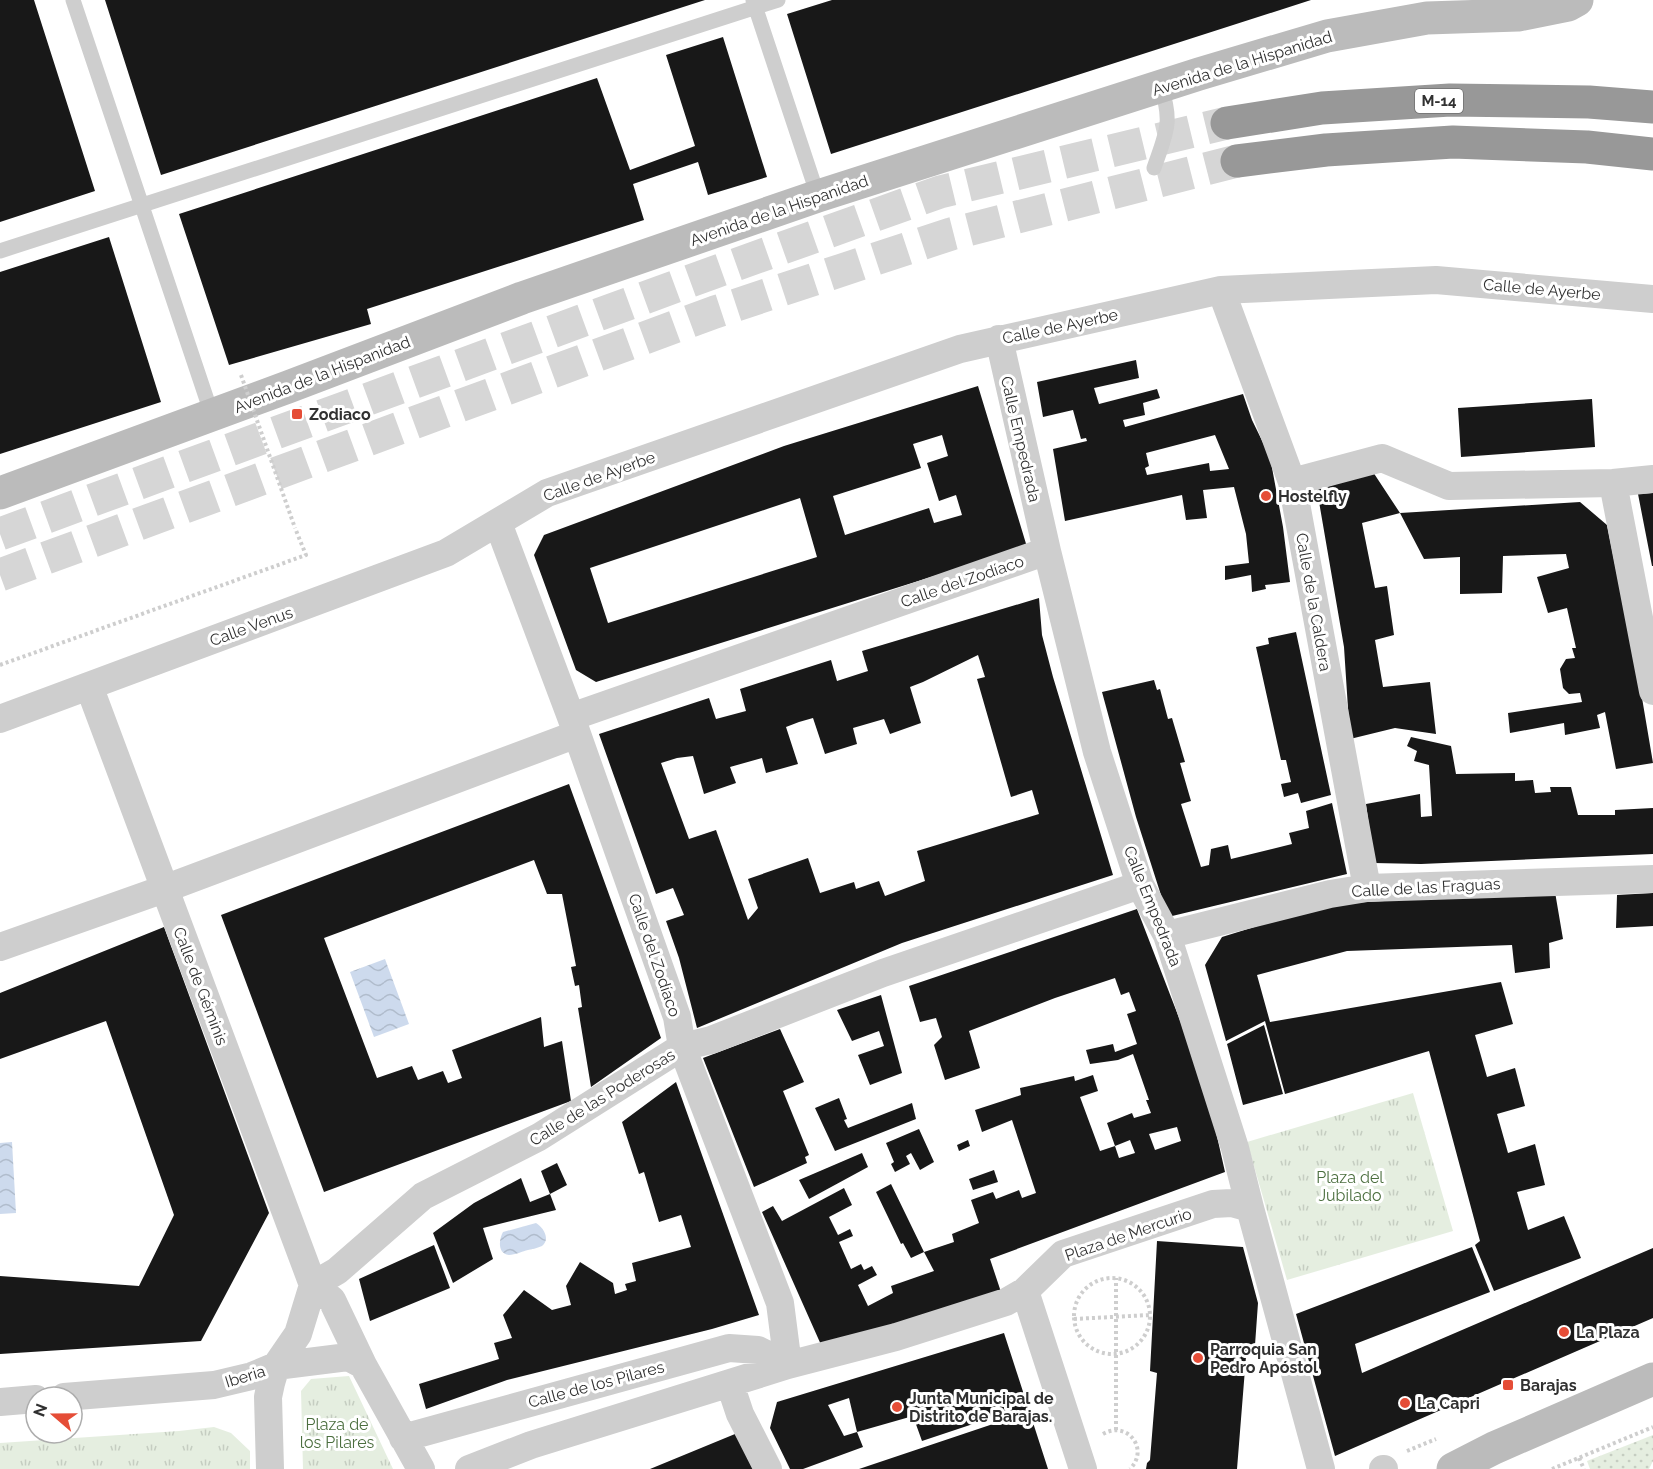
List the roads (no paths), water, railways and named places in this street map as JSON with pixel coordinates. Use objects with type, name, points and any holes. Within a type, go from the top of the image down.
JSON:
[{"type":"highway","name":"M-14","points":[[1227,123],[1322,108],[1450,100],[1589,102],[1653,107]]},
{"type":"highway","points":[[1237,161],[1326,150],[1453,142],[1587,147],[1653,154]]},
{"type":"street","name":"Avenida de la Hispanidad","points":[[0,493],[522,298],[818,196],[1161,87],[1327,36],[1427,18],[1518,15],[1568,6],[1577,0]]},
{"type":"street","name":"Calle de Ayerbe","points":[[498,523],[547,493],[960,348],[1221,291],[1436,280],[1653,299]]},
{"type":"street","name":"Calle de la Caldera","points":[[1221,291],[1292,482],[1367,888]]},
{"type":"street","name":"Calle Empedrada","points":[[999,339],[1047,551],[1097,752],[1140,885],[1167,934],[1235,1148],[1321,1469]]},
{"type":"street","points":[[1292,482],[1382,458],[1449,486],[1613,483],[1653,479]]},
{"type":"street","points":[[1613,483],[1653,691]]},
{"type":"street","name":"Calle Venus","points":[[0,720],[446,553],[498,523]]},
{"type":"street","name":"Calle del Zodíaco","points":[[498,523],[574,725],[677,1017],[682,1047],[780,1303],[788,1365]]},
{"type":"street","name":"Calle del Zodíaco","points":[[574,725],[1047,551]]},
{"type":"street","name":"Calle de Géminis","points":[[89,686],[313,1285]]},
{"type":"street","points":[[0,947],[164,889],[574,725]]},
{"type":"street","name":"Calle de las Fraguas","points":[[1167,934],[1330,894],[1367,888],[1653,879]]},
{"type":"street","name":"Calle de las Poderosas","points":[[313,1285],[337,1271],[423,1196],[539,1137],[682,1047],[711,1040],[884,973],[1140,885]]},
{"type":"street","name":"Plaza de Mercurio","points":[[1025,1291],[1063,1254],[1213,1204],[1232,1203],[1250,1208]]},
{"type":"street","points":[[270,1469],[268,1397],[276,1366],[298,1334],[313,1285],[333,1300],[363,1365],[421,1469]]},
{"type":"street","points":[[469,1469],[531,1445],[788,1365],[896,1337],[1006,1302],[1025,1291],[1083,1469]]},
{"type":"street","name":"Calle de los Pilares","points":[[404,1438],[729,1348],[758,1350],[788,1365]]},
{"type":"street","name":"Iberia","points":[[84,1395],[214,1385],[252,1376],[276,1366],[348,1357],[363,1365]]},
{"type":"street","points":[[1453,1469],[1494,1448],[1653,1379]]},
{"type":"street","points":[[730,1384],[740,1414],[768,1469]]},
{"type":"street","points":[[0,1402],[24,1400]]},
{"type":"lane","points":[[73,0],[212,415]]},
{"type":"lane","points":[[0,250],[755,4],[778,0]]},
{"type":"lane","points":[[755,4],[818,196]]},
{"type":"lane","points":[[1154,168],[1167,129],[1167,106],[1161,87]]},
{"type":"water","points":[[385,959],[409,1024],[374,1037],[350,972]]},
{"type":"water","points":[[12,1142],[16,1213],[0,1214],[0,1143]]},
{"type":"water","points":[[536,1223],[546,1237],[542,1246],[511,1255],[502,1252],[500,1242],[503,1232]]},
{"type":"tunnel","points":[[0,534],[940,192],[1227,123]]},
{"type":"tunnel","points":[[0,575],[715,312],[951,234],[1237,161]]},
{"type":"place","name":"Zodiaco","points":[[297,414]]},
{"type":"place","name":"Hostelfly","points":[[1266,496]]},
{"type":"place","name":"La Plaza","points":[[1564,1332]]},
{"type":"place","name":"Parroquia San Pedro Apóstol","points":[[1198,1358]]},
{"type":"place","name":"Barajas","points":[[1508,1385]]},
{"type":"place","name":"La Capri","points":[[1405,1403]]},
{"type":"place","name":"Junta Municipal de Distrito de Barajas.","points":[[897,1407]]},
{"type":"park label","name":"Plaza del Jubilado","points":[[1350,1186]]},
{"type":"park label","name":"Plaza de los Pilares","points":[[337,1433]]}]
